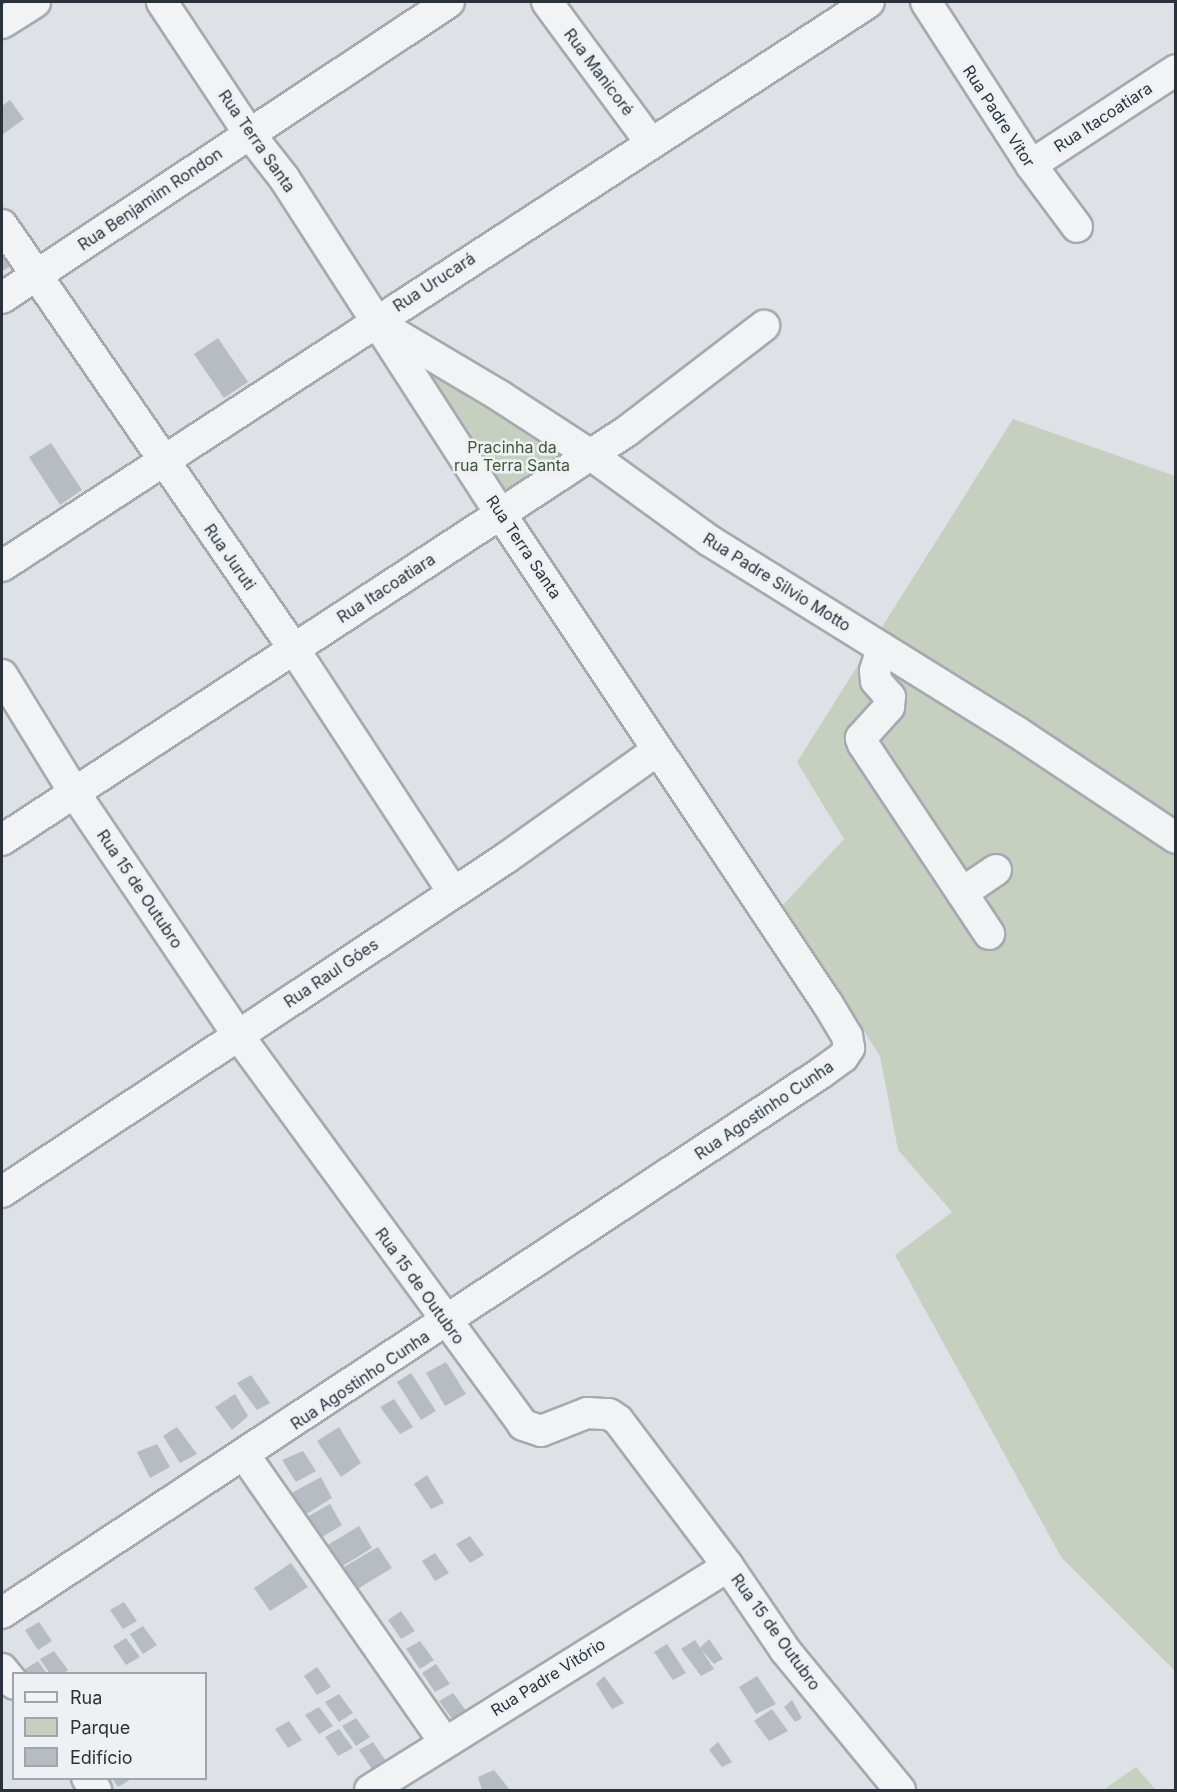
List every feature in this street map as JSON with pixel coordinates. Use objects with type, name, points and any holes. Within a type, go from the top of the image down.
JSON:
[{"type":"street","points":[[2,23],[35,2]]},
{"type":"street","name":"Rua Terra Santa","points":[[162,2],[248,132],[284,178],[379,322],[500,513],[827,1003]]},
{"type":"street","name":"Rua Benjamim Rondon","points":[[2,298],[248,132],[449,2]]},
{"type":"street","name":"Rua Manicoré","points":[[546,2],[651,142]]},
{"type":"street","name":"Rua Urucará","points":[[2,566],[869,2]]},
{"type":"street","name":"Rua Padre Vitor","points":[[926,2],[1031,165],[1077,227]]},
{"type":"street","name":"Rua Itacoatiara","points":[[1031,165],[1176,70]]},
{"type":"street","name":"Rua Juruti","points":[[2,225],[294,649],[453,892]]},
{"type":"street","name":"Rua Padre Silvio Motto","points":[[379,322],[591,455],[710,541],[882,648],[1176,838]]},
{"type":"street","name":"Rua Itacoatiara","points":[[2,840],[591,455],[695,382],[764,326]]},
{"type":"street","points":[[882,648],[875,671],[876,681],[890,697],[889,707],[861,738],[863,744],[989,934]]},
{"type":"street","name":"Rua 15 de Outubro","points":[[2,675],[74,792],[238,1035],[446,1323],[531,1431],[541,1431],[587,1413],[609,1414],[618,1420],[728,1566],[785,1650],[900,1791]]},
{"type":"street","name":"Rua Raul Góes","points":[[2,1192],[453,892],[658,750]]},
{"type":"street","points":[[962,893],[996,870]]},
{"type":"street","name":"Rua Agostinho Cunha","points":[[2,1613],[245,1456],[843,1057],[849,1048],[847,1036],[827,1003]]},
{"type":"street","points":[[245,1456],[444,1741]]},
{"type":"street","name":"Rua Padre Vitório","points":[[370,1791],[444,1741],[728,1566]]},
{"type":"street","points":[[2,1669],[12,1682]]},
{"type":"green space","name":"Pracinha da rua Terra Santa","points":[[377,319],[586,455],[499,513]]},
{"type":"green space","points":[[1013,419],[1175,476],[1175,1671],[1061,1557],[895,1255],[952,1212],[898,1150],[880,1056],[783,905],[844,839],[797,762]]},
{"type":"green space","points":[[1136,1767],[1156,1790],[1103,1790]]},
{"type":"building","points":[[10,100],[24,119],[2,135],[2,106]]},
{"type":"building","points":[[2,246],[13,265],[2,271]]},
{"type":"building","points":[[218,338],[248,382],[224,398],[194,354]]},
{"type":"building","points":[[51,443],[82,490],[60,505],[29,457]]},
{"type":"building","points":[[446,1362],[466,1394],[445,1406],[426,1373]]},
{"type":"building","points":[[411,1373],[436,1411],[421,1420],[397,1382]]},
{"type":"building","points":[[251,1375],[270,1403],[257,1410],[237,1383]]},
{"type":"building","points":[[235,1394],[248,1416],[232,1430],[215,1407]]},
{"type":"building","points":[[394,1399],[413,1427],[400,1434],[380,1407]]},
{"type":"building","points":[[177,1427],[197,1454],[180,1463],[163,1436]]},
{"type":"building","points":[[339,1427],[361,1463],[341,1477],[317,1441]]},
{"type":"building","points":[[157,1444],[170,1467],[150,1478],[137,1452]]},
{"type":"building","points":[[303,1451],[316,1471],[296,1482],[282,1460]]},
{"type":"building","points":[[427,1475],[444,1503],[431,1509],[414,1484]]},
{"type":"building","points":[[321,1477],[332,1498],[300,1518],[286,1496]]},
{"type":"building","points":[[330,1504],[342,1525],[309,1545],[296,1523]]},
{"type":"building","points":[[359,1526],[372,1548],[331,1573],[318,1551]]},
{"type":"building","points":[[470,1536],[484,1555],[470,1563],[456,1544]]},
{"type":"building","points":[[378,1547],[392,1568],[351,1593],[337,1571]]},
{"type":"building","points":[[435,1553],[449,1573],[435,1581],[422,1561]]},
{"type":"building","points":[[291,1563],[308,1587],[270,1611],[254,1588]]},
{"type":"building","points":[[124,1602],[137,1621],[123,1629],[110,1610]]},
{"type":"building","points":[[401,1611],[415,1631],[401,1639],[388,1620]]},
{"type":"building","points":[[39,1622],[52,1641],[38,1650],[25,1630]]},
{"type":"building","points":[[143,1626],[157,1645],[143,1654],[130,1634]]},
{"type":"building","points":[[126,1638],[140,1657],[126,1665],[113,1646]]},
{"type":"building","points":[[709,1639],[723,1659],[714,1664],[700,1648]]},
{"type":"building","points":[[695,1640],[714,1669],[701,1676],[681,1649]]},
{"type":"building","points":[[420,1641],[434,1660],[420,1669],[406,1649]]},
{"type":"building","points":[[667,1644],[686,1673],[673,1680],[654,1652]]},
{"type":"building","points":[[54,1651],[68,1670],[49,1672],[40,1659]]},
{"type":"building","points":[[38,1661],[46,1672],[26,1672],[24,1670]]},
{"type":"building","points":[[436,1664],[450,1684],[435,1692],[422,1673]]},
{"type":"building","points":[[317,1667],[331,1687],[317,1695],[304,1676]]},
{"type":"building","points":[[604,1676],[624,1703],[612,1709],[596,1684]]},
{"type":"building","points":[[757,1676],[776,1704],[756,1714],[739,1687]]},
{"type":"building","points":[[453,1693],[467,1712],[453,1720],[439,1701]]},
{"type":"building","points":[[339,1694],[353,1713],[339,1722],[325,1702]]},
{"type":"building","points":[[792,1700],[802,1718],[795,1722],[784,1707]]},
{"type":"building","points":[[319,1707],[333,1726],[319,1734],[305,1715]]},
{"type":"building","points":[[772,1709],[788,1731],[769,1741],[754,1721]]},
{"type":"building","points":[[356,1718],[370,1737],[356,1746],[342,1726]]},
{"type":"building","points":[[289,1721],[302,1740],[288,1748],[275,1729]]},
{"type":"building","points":[[339,1729],[353,1748],[338,1756],[325,1737]]},
{"type":"building","points":[[373,1742],[386,1761],[372,1769],[359,1750]]},
{"type":"building","points":[[718,1742],[732,1762],[722,1767],[709,1750]]},
{"type":"building","points":[[494,1770],[510,1790],[482,1790],[478,1777]]},
{"type":"building","points":[[113,1780],[130,1780],[118,1787]]}]
